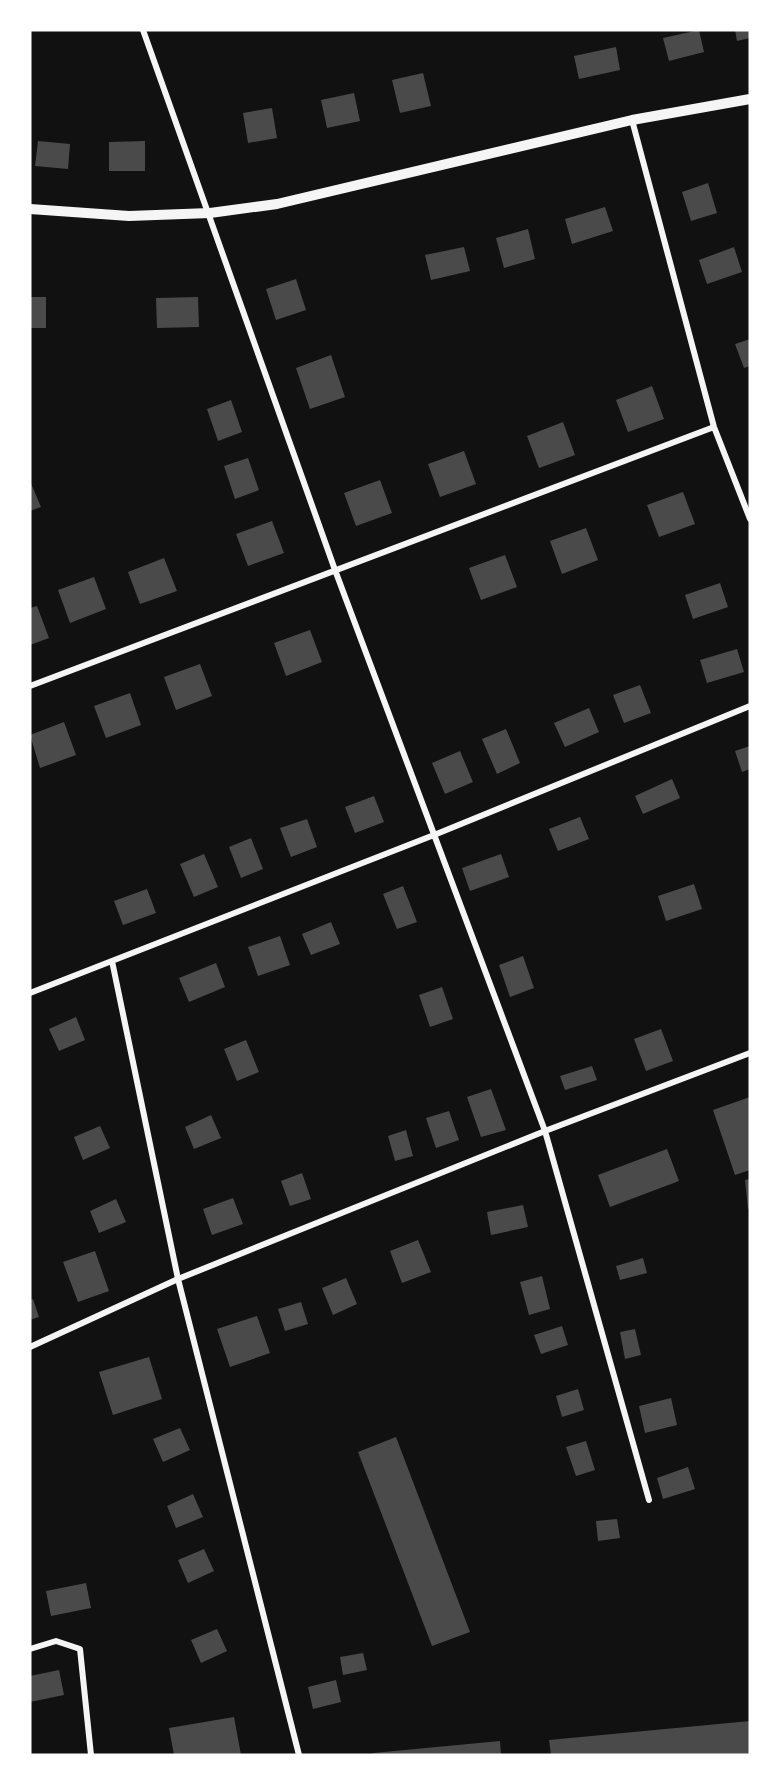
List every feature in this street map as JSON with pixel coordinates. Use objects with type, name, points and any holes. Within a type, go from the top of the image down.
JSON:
[{"type":"street","points":[[143,30],[210,213],[335,570],[545,1131],[649,1500]]},
{"type":"street","points":[[30,209],[129,216],[210,213],[277,204],[632,120],[750,99]]},
{"type":"street","points":[[632,120],[714,427],[750,519]]},
{"type":"street","points":[[30,686],[714,427]]},
{"type":"street","points":[[30,993],[434,835],[750,706]]},
{"type":"street","points":[[112,961],[178,1279],[299,1755]]},
{"type":"street","points":[[30,1347],[178,1279],[545,1131],[750,1053]]},
{"type":"street","points":[[30,1649],[56,1641],[80,1649],[91,1755]]},
{"type":"building","points":[[699,30],[704,52],[669,61],[663,38]]},
{"type":"building","points":[[735,30],[750,30],[750,38],[737,41]]},
{"type":"building","points":[[616,47],[620,70],[579,79],[574,56]]},
{"type":"building","points":[[423,73],[431,106],[400,113],[392,80]]},
{"type":"building","points":[[354,93],[360,121],[327,128],[321,100]]},
{"type":"building","points":[[272,108],[277,138],[248,143],[243,113]]},
{"type":"building","points":[[38,141],[70,144],[68,169],[35,166]]},
{"type":"building","points":[[145,141],[145,171],[109,171],[109,142]]},
{"type":"building","points":[[708,183],[717,213],[691,221],[682,192]]},
{"type":"building","points":[[605,207],[613,231],[572,244],[565,219]]},
{"type":"building","points":[[528,229],[535,259],[504,268],[496,238]]},
{"type":"building","points":[[464,247],[470,271],[431,280],[425,255]]},
{"type":"building","points":[[734,247],[742,272],[707,284],[699,260]]},
{"type":"building","points":[[296,279],[306,310],[276,320],[266,289]]},
{"type":"building","points":[[30,297],[46,297],[46,328],[30,328]]},
{"type":"building","points":[[198,297],[199,327],[157,328],[156,298]]},
{"type":"building","points":[[750,339],[750,366],[744,368],[735,344]]},
{"type":"building","points":[[331,355],[345,397],[310,409],[296,368]]},
{"type":"building","points":[[652,386],[664,419],[628,432],[616,400]]},
{"type":"building","points":[[231,400],[242,432],[218,441],[207,409]]},
{"type":"building","points":[[563,422],[575,455],[539,468],[527,436]]},
{"type":"building","points":[[464,451],[476,484],[440,497],[428,464]]},
{"type":"building","points":[[248,458],[259,490],[235,499],[224,466]]},
{"type":"building","points":[[380,480],[392,513],[356,526],[344,493]]},
{"type":"building","points":[[30,481],[41,507],[30,511]]},
{"type":"building","points":[[683,492],[695,524],[659,537],[647,505]]},
{"type":"building","points":[[272,521],[284,553],[248,566],[236,534]]},
{"type":"building","points":[[586,528],[598,560],[562,574],[550,541]]},
{"type":"building","points":[[505,555],[517,587],[481,600],[469,568]]},
{"type":"building","points":[[164,558],[177,591],[140,604],[128,572]]},
{"type":"building","points":[[94,577],[106,609],[70,623],[58,590]]},
{"type":"building","points":[[720,583],[728,607],[693,619],[685,595]]},
{"type":"building","points":[[37,606],[49,638],[30,645],[30,608]]},
{"type":"building","points":[[310,630],[322,662],[286,676],[274,643]]},
{"type":"building","points":[[737,649],[744,672],[707,683],[700,660]]},
{"type":"building","points":[[200,664],[212,696],[176,710],[164,677]]},
{"type":"building","points":[[640,685],[651,713],[624,723],[613,695]]},
{"type":"building","points":[[130,693],[141,725],[106,738],[94,706]]},
{"type":"building","points":[[589,708],[599,732],[565,747],[554,723]]},
{"type":"building","points":[[64,722],[76,755],[40,768],[30,735]]},
{"type":"building","points":[[506,729],[520,763],[497,774],[482,739]]},
{"type":"building","points":[[750,746],[750,769],[742,772],[735,751]]},
{"type":"building","points":[[460,751],[473,782],[445,794],[432,763]]},
{"type":"building","points":[[672,779],[680,798],[643,814],[635,796]]},
{"type":"building","points":[[374,796],[384,822],[355,833],[345,807]]},
{"type":"building","points":[[580,817],[589,839],[558,851],[549,829]]},
{"type":"building","points":[[307,819],[317,847],[291,857],[280,828]]},
{"type":"building","points":[[251,838],[263,869],[241,878],[229,847]]},
{"type":"building","points":[[204,854],[218,887],[194,897],[180,864]]},
{"type":"building","points":[[501,854],[509,877],[470,891],[462,868]]},
{"type":"building","points":[[694,884],[702,909],[666,921],[658,896]]},
{"type":"building","points":[[403,886],[417,922],[397,929],[383,894]]},
{"type":"building","points":[[147,889],[156,913],[123,925],[114,901]]},
{"type":"building","points":[[331,922],[340,944],[311,955],[302,934]]},
{"type":"building","points":[[280,936],[290,965],[258,976],[248,947]]},
{"type":"building","points":[[523,956],[534,988],[510,997],[499,965]]},
{"type":"building","points":[[216,963],[225,987],[189,1002],[179,978]]},
{"type":"building","points":[[442,987],[453,1019],[430,1027],[419,995]]},
{"type":"building","points":[[76,1017],[85,1040],[59,1051],[49,1029]]},
{"type":"building","points":[[661,1029],[673,1061],[646,1071],[634,1039]]},
{"type":"building","points":[[246,1040],[259,1072],[237,1081],[224,1049]]},
{"type":"building","points":[[592,1066],[597,1080],[565,1090],[560,1076]]},
{"type":"building","points":[[491,1089],[506,1130],[481,1137],[467,1097]]},
{"type":"building","points":[[750,1097],[750,1170],[735,1175],[713,1110]]},
{"type":"building","points":[[449,1111],[459,1140],[436,1148],[426,1118]]},
{"type":"building","points":[[211,1115],[221,1138],[194,1149],[185,1127]]},
{"type":"building","points":[[100,1126],[110,1148],[83,1160],[74,1137]]},
{"type":"building","points":[[406,1130],[413,1156],[395,1161],[388,1136]]},
{"type":"building","points":[[667,1149],[679,1181],[610,1207],[598,1175]]},
{"type":"building","points":[[302,1173],[311,1199],[290,1206],[281,1181]]},
{"type":"building","points":[[750,1179],[750,1208],[748,1209],[745,1180]]},
{"type":"building","points":[[233,1198],[243,1224],[212,1235],[203,1209]]},
{"type":"building","points":[[116,1199],[126,1222],[99,1233],[90,1211]]},
{"type":"building","points":[[523,1205],[528,1227],[491,1235],[487,1212]]},
{"type":"building","points":[[418,1240],[431,1272],[402,1283],[390,1251]]},
{"type":"building","points":[[95,1251],[109,1291],[78,1302],[63,1262]]},
{"type":"building","points":[[643,1258],[647,1273],[620,1280],[616,1266]]},
{"type":"building","points":[[542,1276],[550,1309],[529,1315],[520,1282]]},
{"type":"building","points":[[346,1278],[357,1304],[333,1315],[322,1288]]},
{"type":"building","points":[[33,1299],[39,1317],[30,1320],[30,1300]]},
{"type":"building","points":[[301,1302],[308,1324],[285,1331],[278,1309]]},
{"type":"building","points":[[257,1316],[270,1353],[230,1367],[217,1329]]},
{"type":"building","points":[[562,1326],[568,1345],[541,1354],[534,1335]]},
{"type":"building","points":[[635,1329],[641,1355],[625,1359],[620,1332]]},
{"type":"building","points":[[149,1357],[162,1399],[113,1415],[99,1372]]},
{"type":"building","points":[[578,1389],[584,1410],[562,1417],[556,1396]]},
{"type":"building","points":[[671,1398],[677,1425],[645,1433],[639,1406]]},
{"type":"building","points":[[180,1428],[190,1450],[163,1462],[153,1439]]},
{"type":"building","points":[[396,1437],[470,1632],[432,1646],[358,1452]]},
{"type":"building","points":[[586,1441],[595,1470],[576,1476],[566,1447]]},
{"type":"building","points":[[688,1467],[695,1489],[663,1499],[657,1478]]},
{"type":"building","points":[[193,1494],[203,1517],[176,1528],[167,1506]]},
{"type":"building","points":[[617,1519],[620,1538],[598,1541],[596,1521]]},
{"type":"building","points":[[204,1549],[214,1571],[188,1583],[178,1560]]},
{"type":"building","points":[[86,1583],[91,1608],[51,1616],[46,1591]]},
{"type":"building","points":[[217,1629],[227,1651],[201,1663],[191,1640]]},
{"type":"building","points":[[363,1653],[367,1670],[343,1675],[340,1657]]},
{"type":"building","points":[[59,1670],[64,1695],[30,1702],[30,1676]]},
{"type":"building","points":[[336,1680],[341,1702],[313,1709],[308,1687]]},
{"type":"building","points":[[234,1717],[241,1755],[174,1755],[169,1728]]},
{"type":"building","points":[[750,1721],[750,1755],[551,1755],[549,1740]]},
{"type":"building","points":[[500,1741],[501,1755],[373,1755],[373,1753]]}]
